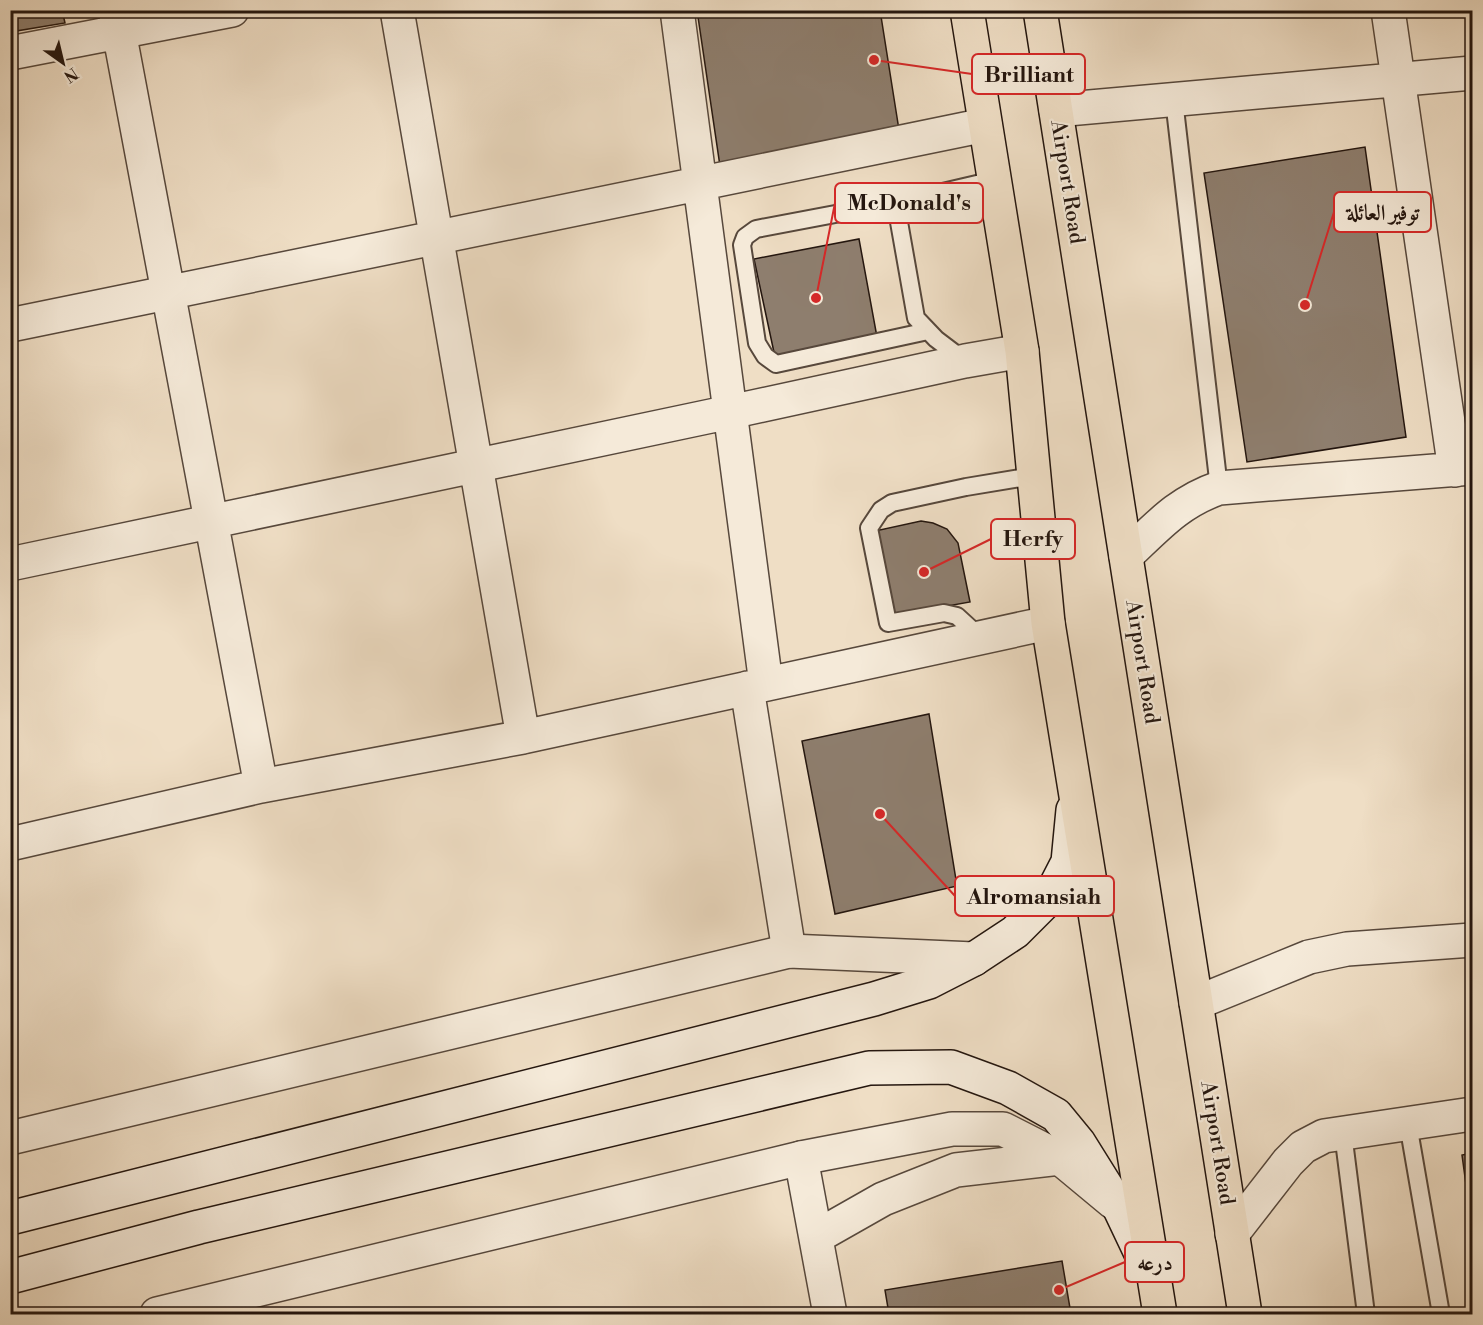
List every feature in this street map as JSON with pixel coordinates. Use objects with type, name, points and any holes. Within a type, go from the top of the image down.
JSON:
[{"type":"main road","points":[[967,10],[1022,351],[1048,623],[1160,1314]]},
{"type":"main road","name":"Airport Road","points":[[1040,10],[1245,1314]]},
{"type":"street","points":[[10,53],[117,21],[232,10]]},
{"type":"street","points":[[397,10],[524,737]]},
{"type":"street","points":[[677,10],[730,412],[756,686],[789,951]]},
{"type":"street","points":[[1126,556],[1174,512],[1198,496],[1219,488],[1464,469],[1388,10]]},
{"type":"street","points":[[117,21],[261,786]]},
{"type":"street","points":[[1056,110],[1473,73]]},
{"type":"street","points":[[10,325],[985,124]]},
{"type":"street","points":[[10,564],[965,361],[1022,351]]},
{"type":"street","points":[[10,844],[261,786],[524,737],[1048,623]]},
{"type":"street","points":[[10,1218],[874,999],[928,982],[974,959],[1015,932],[1050,897],[1068,862],[1075,790]]},
{"type":"street","points":[[1196,1003],[1309,957],[1347,949],[1473,940]]},
{"type":"street","points":[[10,1138],[789,951],[974,959]]},
{"type":"street","points":[[10,1277],[211,1224],[869,1068],[951,1067],[1008,1088],[1056,1115],[1079,1143],[1119,1207],[1155,1283]]},
{"type":"street","points":[[1232,1234],[1288,1162],[1303,1147],[1324,1136],[1473,1114]]},
{"type":"street","points":[[157,1314],[801,1158],[952,1129],[1003,1129],[1059,1158],[1119,1207]]},
{"type":"street","points":[[801,1158],[830,1314]]},
{"type":"street","points":[[816,1237],[883,1199],[956,1170],[1059,1158]]},
{"type":"lane","points":[[1174,100],[1219,488]]},
{"type":"lane","points":[[928,331],[776,364],[765,356],[757,343],[742,245],[745,237],[756,230],[904,201],[994,180]]},
{"type":"lane","points":[[904,201],[898,222],[916,318],[928,331],[965,361]]},
{"type":"lane","points":[[981,638],[957,616],[944,613],[888,623],[868,528],[881,510],[892,503],[966,487],[1034,476]]},
{"type":"lane","points":[[1408,1124],[1441,1314]]},
{"type":"lane","points":[[1343,1133],[1366,1314]]},
{"type":"building","points":[[10,10],[62,10],[65,23],[10,32]]},
{"type":"building","points":[[697,10],[880,10],[899,130],[720,166]]},
{"type":"building","points":[[1365,147],[1406,437],[1247,462],[1204,173]]},
{"type":"building","points":[[859,239],[877,337],[775,357],[754,259]]},
{"type":"building","points":[[921,521],[947,529],[958,543],[970,602],[892,616],[875,531]]},
{"type":"building","points":[[929,714],[957,886],[835,914],[802,741]]},
{"type":"building","points":[[1472,1153],[1472,1229],[1462,1155]]},
{"type":"building","points":[[1062,1261],[1071,1314],[889,1314],[885,1290]]},
{"type":"place","name":"Brilliant","points":[[874,60]]},
{"type":"place","name":"McDonald's","points":[[816,298]]},
{"type":"place","name":"توفير العائلة","points":[[1305,305]]},
{"type":"place","name":"Herfy","points":[[924,572]]},
{"type":"place","name":"Alromansiah","points":[[880,814]]},
{"type":"place","name":"درعه","points":[[1059,1290]]}]
